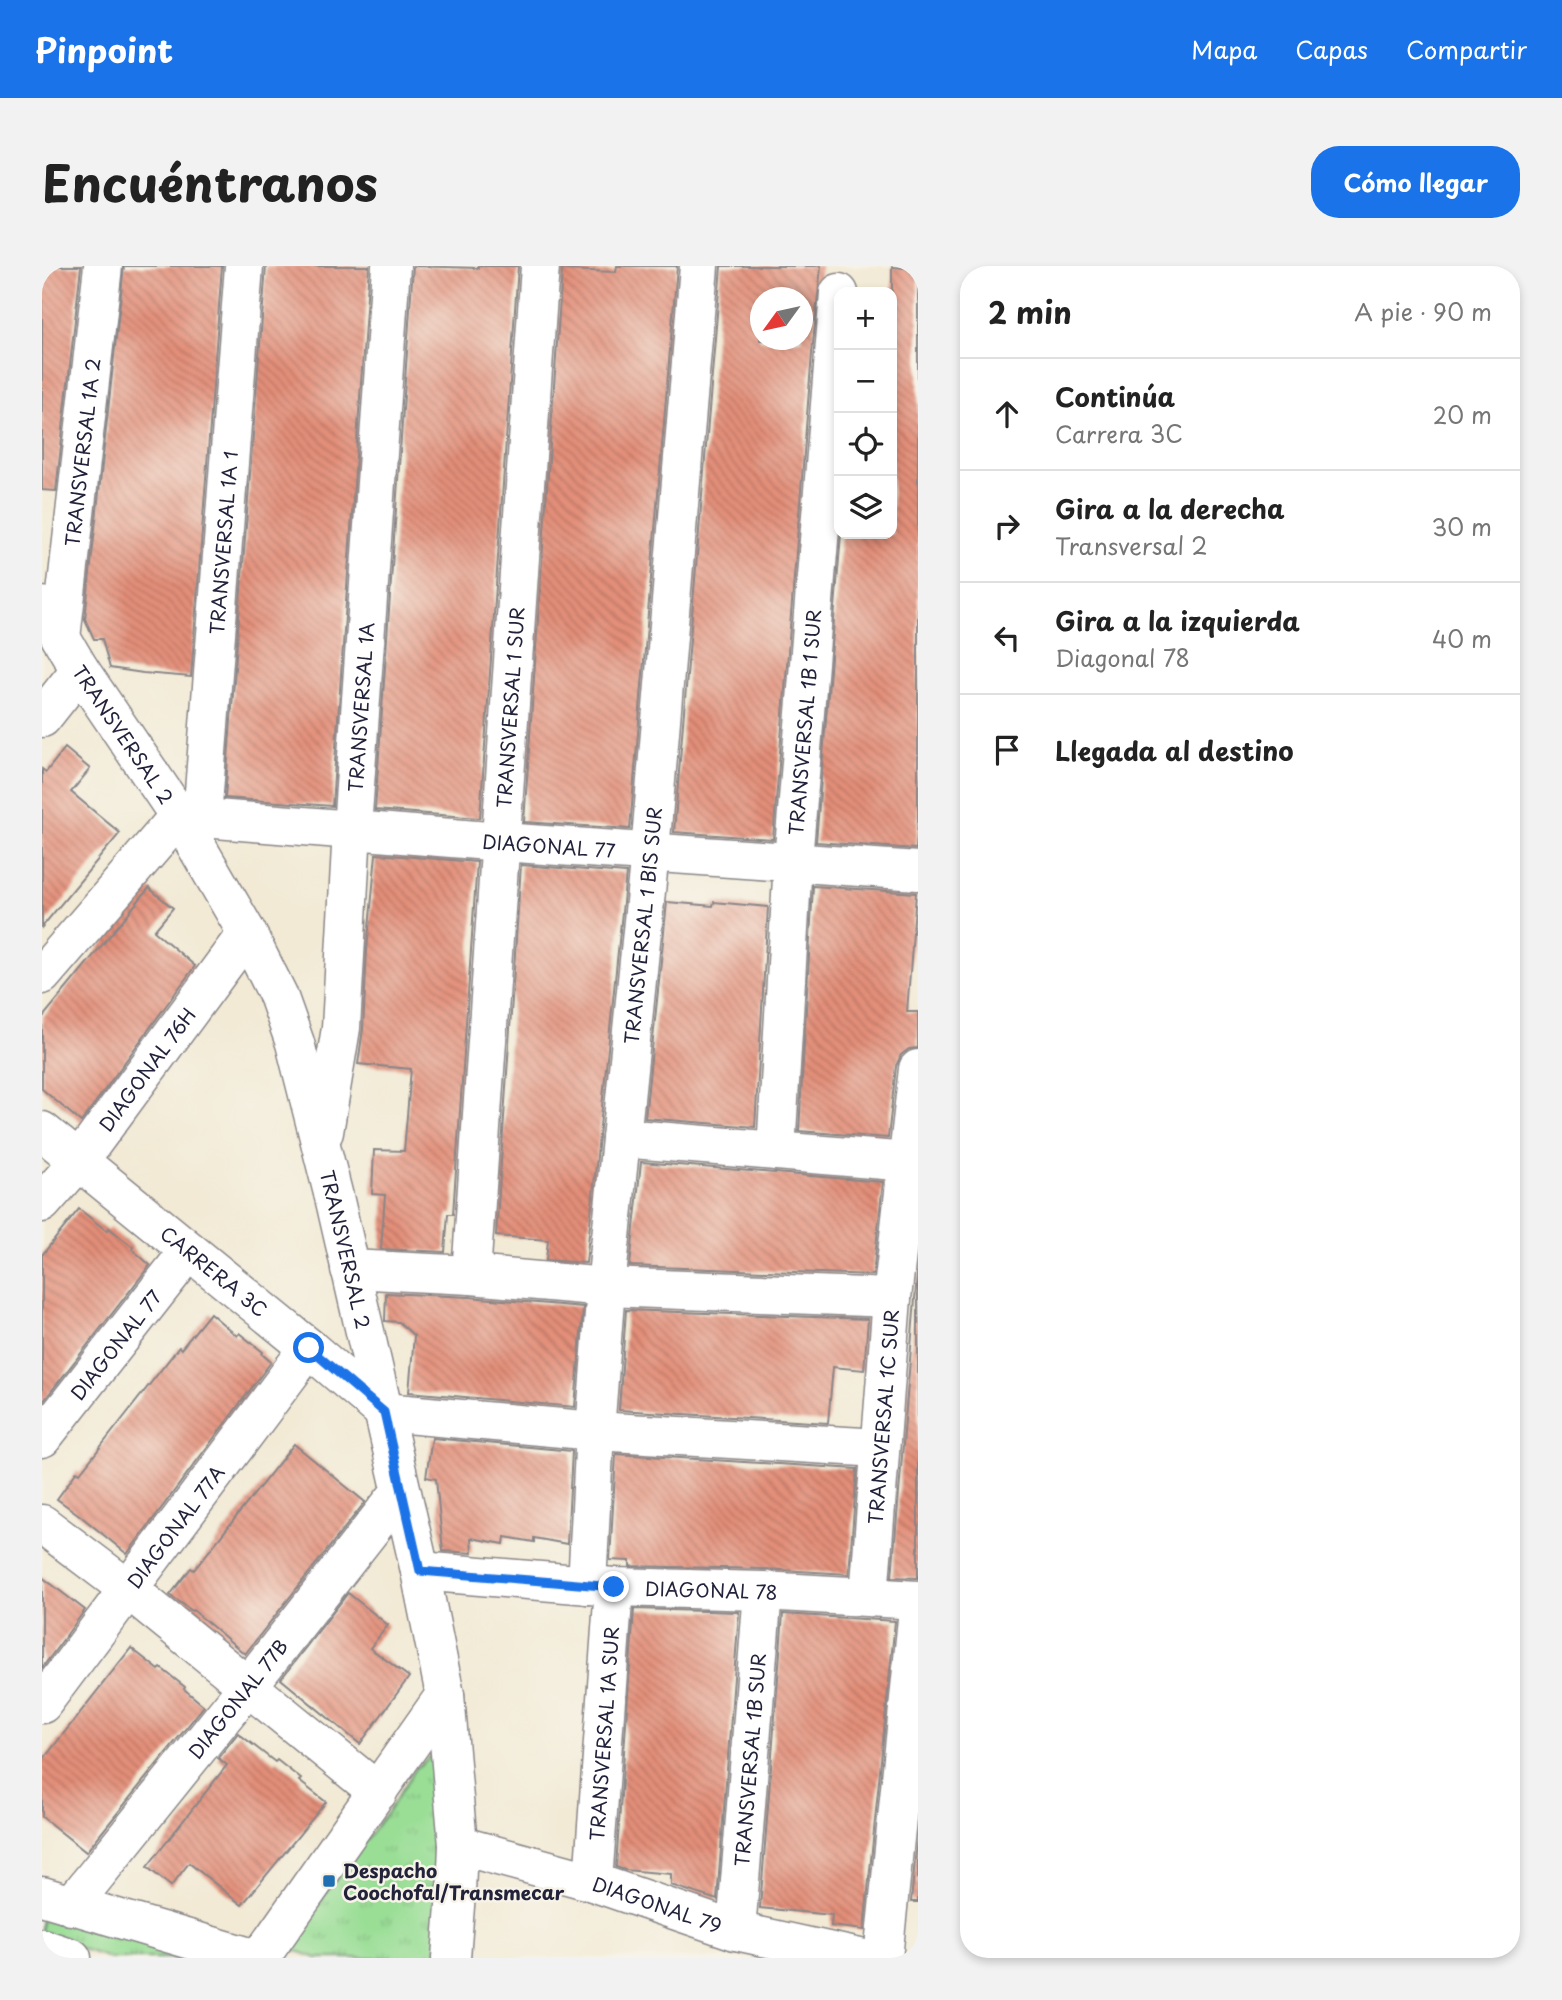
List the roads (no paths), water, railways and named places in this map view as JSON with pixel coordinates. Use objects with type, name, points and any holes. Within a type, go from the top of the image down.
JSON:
[{"type":"street","name":"TRANSVERSAL 1A 2","points":[[51,622],[103,266]]},
{"type":"street","name":"TRANSVERSAL 1A 1","points":[[190,817],[244,266]]},
{"type":"street","name":"TRANSVERSAL 1A","points":[[322,1145],[341,1028],[391,266]]},
{"type":"street","name":"TRANSVERSAL 1 SUR","points":[[471,1275],[540,266]]},
{"type":"street","name":"TRANSVERSAL 1 BIS SUR","points":[[601,1586],[595,1431],[606,1287],[650,852],[699,266]]},
{"type":"street","name":"TRANSVERSAL 1B 1 SUR","points":[[839,287],[841,266]]},
{"type":"street","name":"TRANSVERSAL 1B 1 SUR","points":[[776,1151],[793,862],[834,350]]},
{"type":"street","name":"TRANSVERSAL 2","points":[[51,622],[80,670],[190,817],[278,995],[295,1043],[322,1145],[384,1412],[445,1695],[458,1844],[451,1958]]},
{"type":"street","points":[[42,718],[80,670]]},
{"type":"street","name":"DIAGONAL 77","points":[[190,817],[918,871]]},
{"type":"street","points":[[42,975],[190,817]]},
{"type":"street","name":"DIAGONAL 76H","points":[[42,1203],[79,1161],[247,933]]},
{"type":"street","name":"TRANSVERSAL 1C SUR","points":[[869,1596],[892,1298],[918,1069]]},
{"type":"street","name":"CARRERA 3C","points":[[42,1131],[384,1412]]},
{"type":"street","points":[[621,1138],[908,1161]]},
{"type":"street","name":"DIAGONAL 77","points":[[42,1438],[189,1251]]},
{"type":"street","points":[[351,1269],[471,1275],[606,1287],[892,1298]]},
{"type":"street","name":"DIAGONAL 77A","points":[[42,1704],[309,1348]]},
{"type":"street","points":[[384,1412],[595,1431],[880,1448]]},
{"type":"street","name":"DIAGONAL 77B","points":[[56,1901],[248,1686],[401,1491]]},
{"type":"street","points":[[42,1524],[128,1589],[378,1792]]},
{"type":"street","name":"DIAGONAL 78","points":[[420,1571],[601,1586],[763,1591],[918,1600]]},
{"type":"street","name":"TRANSVERSAL 1A SUR","points":[[593,1882],[601,1586]]},
{"type":"street","name":"TRANSVERSAL 1B SUR","points":[[736,1931],[763,1591]]},
{"type":"street","points":[[883,1958],[918,1609]]},
{"type":"street","points":[[260,1958],[445,1695]]},
{"type":"street","name":"DIAGONAL 79","points":[[458,1844],[593,1882],[736,1931],[860,1958]]},
{"type":"street","points":[[56,1901],[253,1958]]},
{"type":"street","points":[[42,1948],[72,1958]]},
{"type":"place","name":"Despacho Coochofal/Transmecar","points":[[329,1881]]}]
